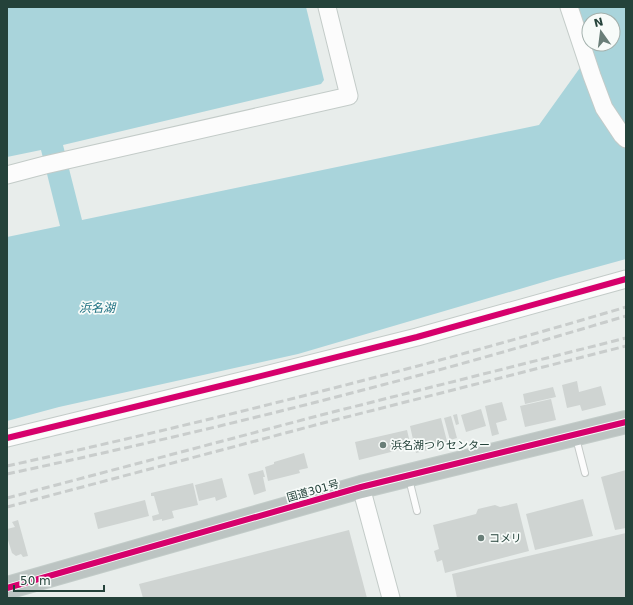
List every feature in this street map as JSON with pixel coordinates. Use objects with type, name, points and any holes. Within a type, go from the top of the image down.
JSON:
[{"type":"highway","name":"国道301号","points":[[7,588],[361,487],[626,422]]},
{"type":"street","points":[[7,175],[349,96],[327,7]]},
{"type":"street","points":[[569,7],[604,108],[626,139]]},
{"type":"street","points":[[7,438],[409,339],[626,279]]},
{"type":"street","points":[[361,487],[391,598]]},
{"type":"lane","points":[[576,435],[585,473]]},
{"type":"lane","points":[[408,476],[417,511]]},
{"type":"water","name":"浜名湖","points":[[7,7],[306,7],[324,80],[321,84],[63,145],[82,220],[539,125],[591,52],[621,52],[621,12],[581,12],[581,19],[577,7],[626,7],[626,259],[298,354],[59,407],[7,421],[7,237],[60,226],[41,150],[7,157]]},
{"type":"building","points":[[577,381],[579,392],[601,386],[606,405],[582,411],[580,405],[567,408],[562,385]]},
{"type":"building","points":[[553,387],[556,397],[525,404],[523,394]]},
{"type":"building","points":[[551,399],[556,420],[525,427],[520,406]]},
{"type":"building","points":[[502,402],[507,420],[496,423],[499,434],[492,436],[485,406]]},
{"type":"building","points":[[481,409],[486,426],[466,432],[461,415]]},
{"type":"building","points":[[457,414],[459,424],[456,425],[453,415]]},
{"type":"building","points":[[451,416],[457,438],[450,440],[444,418]]},
{"type":"building","points":[[441,418],[448,445],[416,453],[410,426]]},
{"type":"building","name":"浜名湖つりセンター","points":[[407,430],[411,447],[359,460],[355,442]]},
{"type":"building","points":[[304,453],[308,468],[299,470],[300,473],[268,481],[265,467],[274,464],[274,462]]},
{"type":"building","points":[[263,470],[266,491],[254,495],[248,474]]},
{"type":"building","points":[[626,470],[626,528],[615,530],[601,477]]},
{"type":"building","points":[[222,478],[227,497],[216,501],[215,497],[199,501],[195,485]]},
{"type":"building","points":[[193,483],[198,505],[172,511],[174,518],[162,521],[162,519],[153,521],[152,516],[159,514],[154,496],[151,496],[151,493]]},
{"type":"building","points":[[583,499],[593,536],[535,550],[526,514]]},
{"type":"building","points":[[145,500],[149,516],[98,529],[94,513]]},
{"type":"building","points":[[517,503],[529,551],[445,573],[442,560],[437,562],[434,551],[439,549],[433,525],[476,514],[478,509],[495,505],[500,507]]},
{"type":"building","points":[[18,520],[28,556],[23,557],[21,554],[16,556],[12,553],[7,537],[7,529],[15,527],[12,522]]},
{"type":"building","points":[[349,530],[367,598],[143,598],[139,584]]},
{"type":"building","points":[[626,533],[626,598],[457,598],[452,574]]},
{"type":"railway","points":[[7,466],[240,412],[318,392],[472,351],[626,307]]},
{"type":"railway","points":[[7,474],[195,432],[289,409],[413,377],[626,316]]},
{"type":"railway","points":[[7,498],[321,415],[626,338]]},
{"type":"railway","points":[[7,507],[323,423],[626,346]]},
{"type":"cycle path","points":[[7,438],[417,337],[626,279]]},
{"type":"cycle path","points":[[7,588],[361,487],[626,422]]},
{"type":"place","name":"浜名湖つりセンター","points":[[383,445]]},
{"type":"place","name":"コメリ","points":[[481,538]]}]
